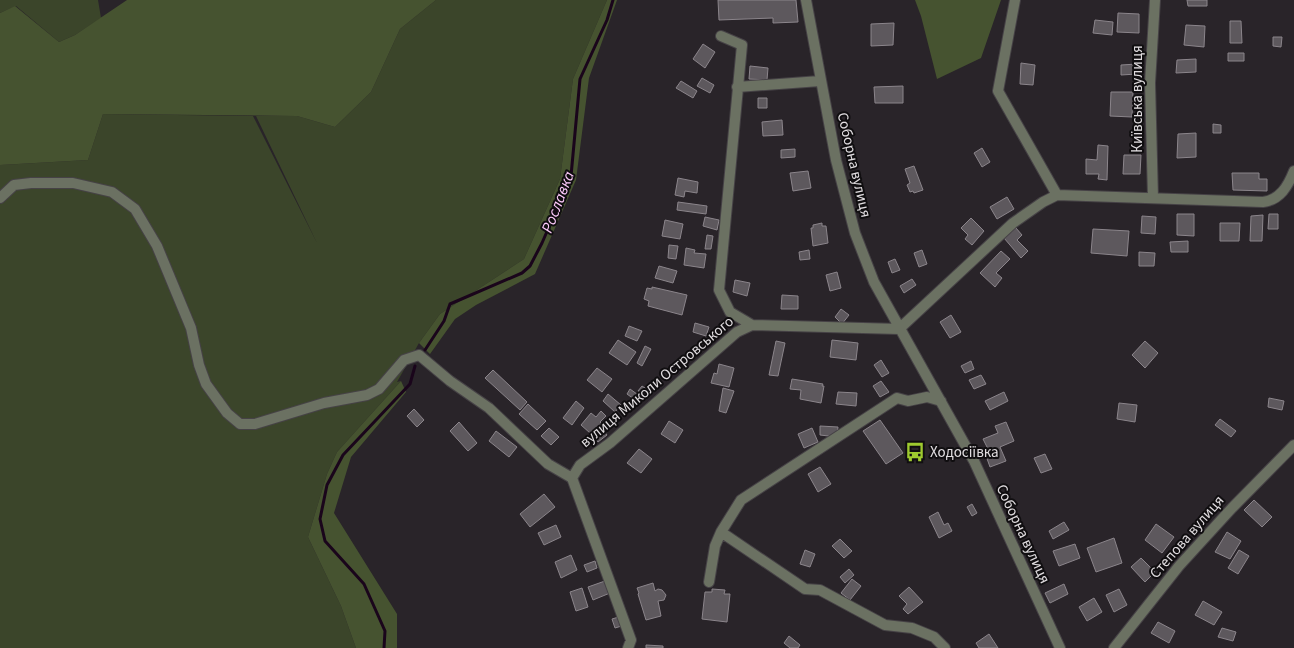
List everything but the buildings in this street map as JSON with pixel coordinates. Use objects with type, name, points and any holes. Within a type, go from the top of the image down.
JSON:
[{"type":"street","name":"Соборна вулиця","points":[[806,0],[836,160],[855,233],[874,282],[974,462],[1060,648]]},
{"type":"street","points":[[1014,0],[998,91],[1057,195]]},
{"type":"street","name":"Київська вулиця","points":[[1153,198],[1150,83],[1155,0]]},
{"type":"street","name":"вулиця Миколи Островського","points":[[721,36],[742,45],[719,290],[730,312],[752,325]]},
{"type":"street","points":[[737,87],[820,81]]},
{"type":"street","points":[[752,325],[899,329],[1013,223],[1043,202],[1057,195],[1262,202],[1277,198],[1294,171]]},
{"type":"street","points":[[0,198],[14,185],[73,183],[112,192],[135,209],[156,246],[191,328],[199,364],[206,384],[227,413],[240,424],[255,424],[324,403],[367,395],[379,389],[404,360],[419,355],[450,381],[489,408],[548,464],[572,478],[631,640],[628,648]]},
{"type":"street","name":"вулиця Миколи Островського","points":[[572,478],[580,465],[610,443],[737,332],[752,325]]},
{"type":"street","points":[[709,582],[715,546],[721,532],[741,500],[897,398],[908,401],[927,397],[940,401]]},
{"type":"street","name":"Степова вулиця","points":[[1114,648],[1179,566],[1232,508],[1292,450]]},
{"type":"street","points":[[721,532],[805,589],[820,590],[885,626],[912,628],[934,637],[945,648]]},
{"type":"green space","points":[[0,0],[98,0],[101,18],[75,35],[59,42],[16,6],[0,13]]},
{"type":"green space","points":[[127,0],[436,0],[400,29],[371,92],[335,127],[297,116],[103,114],[88,160],[0,165],[0,13],[15,6],[59,42],[75,35]]},
{"type":"green space","points":[[436,0],[607,0],[573,79],[560,179],[524,259],[440,314],[419,343],[397,382],[401,381],[337,452],[327,474],[308,537],[341,606],[356,648],[0,648],[0,165],[88,160],[103,114],[253,116],[317,243],[256,116],[297,116],[335,127],[371,92],[400,29]]},
{"type":"green space","points":[[607,0],[617,0],[589,78],[576,180],[535,274],[476,305],[455,319],[430,354],[419,343],[440,314],[524,259],[560,179],[573,79]]},
{"type":"green space","points":[[915,0],[1001,0],[981,58],[937,79]]},
{"type":"green space","points":[[401,381],[406,392],[351,457],[334,513],[397,614],[397,648],[356,648],[341,606],[308,537],[327,474],[337,452]]},
{"type":"waterway","name":"Рославка","points":[[425,350],[444,321],[450,304],[522,273],[530,266],[571,176],[580,79],[607,20],[613,0]]},
{"type":"waterway","name":"Рославка","points":[[384,648],[385,631],[364,584],[325,541],[320,519],[327,485],[343,455],[410,384],[415,366]]},
{"type":"place","name":"Ходосіївка","points":[[915,452]]}]
